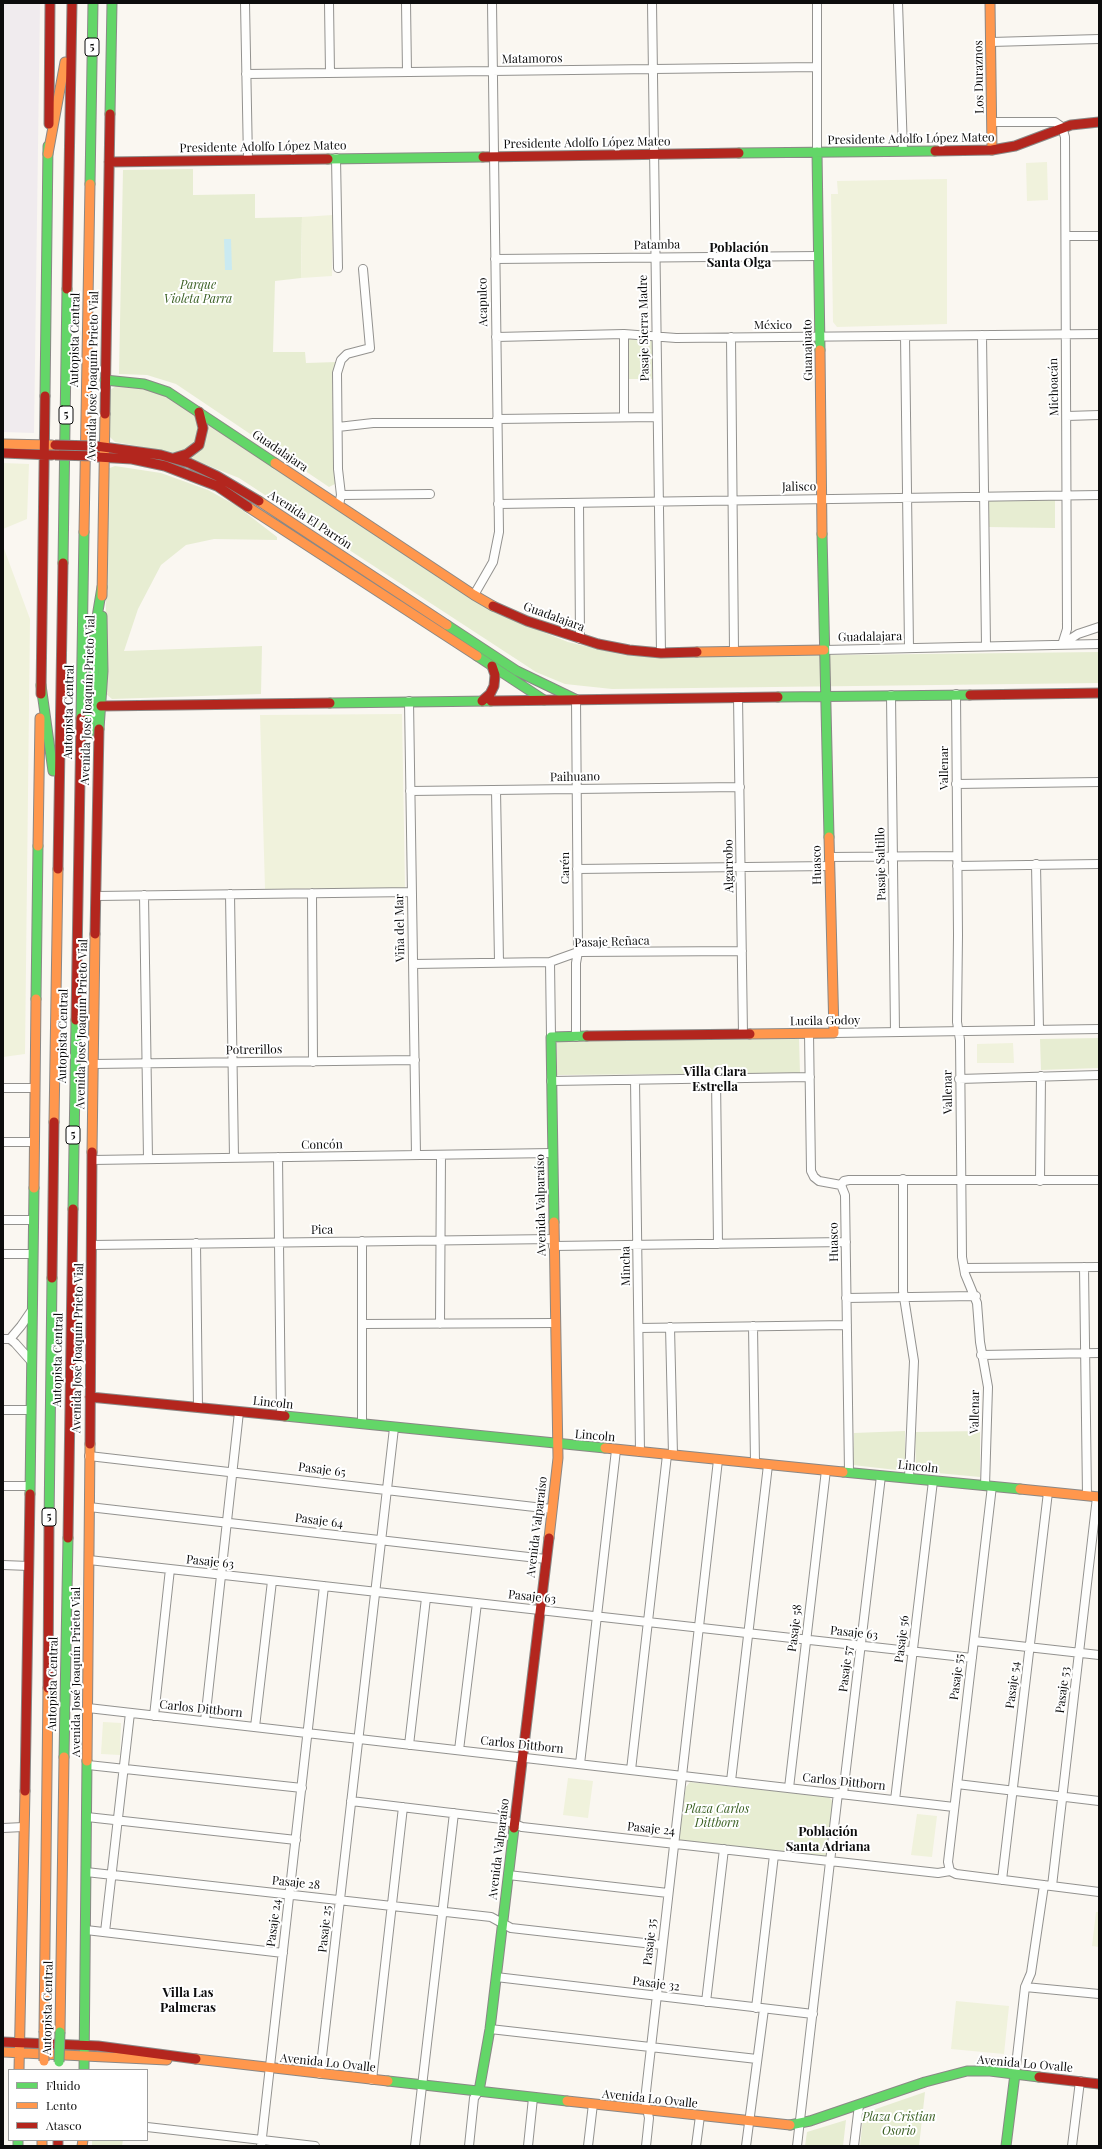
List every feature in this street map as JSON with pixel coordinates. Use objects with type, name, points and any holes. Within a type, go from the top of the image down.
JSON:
[{"type":"main road","points":[[19,2069],[29,1566],[33,1142],[50,3]]},
{"type":"main road","name":"Autopista Central","points":[[59,2066],[93,3]]},
{"type":"main road","name":"Avenida José Joaquín Prieto Vial","points":[[84,2069],[88,1765],[89,1456],[93,1064],[98,743],[103,671],[100,446],[105,380],[112,3]]},
{"type":"main road","name":"Los Duraznos","points":[[990,3],[992,150]]},
{"type":"main road","points":[[48,154],[72,7]]},
{"type":"main road","name":"Autopista Central","points":[[44,2066],[52,1278],[72,7]]},
{"type":"main road","name":"Presidente Adolfo López Mateo","points":[[109,162],[992,150],[1015,146],[1062,128],[1080,123],[1099,122]]},
{"type":"main road","name":"Guanajuato","points":[[818,152],[825,696]]},
{"type":"main road","name":"Guadalajara","points":[[105,380],[152,385],[168,392],[474,595],[507,612],[580,639],[615,648],[661,652],[824,650]]},
{"type":"main road","points":[[174,458],[187,454],[198,445],[203,428],[199,412]]},
{"type":"main road","name":"Avenida El Parrón","points":[[3,444],[100,446],[149,452],[174,458],[203,469],[233,484],[517,671],[576,699]]},
{"type":"main road","name":"Avenida El Parrón","points":[[3,453],[132,459],[165,466],[217,486],[544,700]]},
{"type":"main road","points":[[80,780],[92,705],[95,629],[102,587]]},
{"type":"main road","points":[[482,701],[490,694],[495,683],[492,666]]},
{"type":"main road","points":[[41,685],[59,818]]},
{"type":"main road","points":[[101,706],[1099,692]]},
{"type":"main road","name":"Huasco","points":[[825,696],[834,1033]]},
{"type":"main road","name":"Lucila Godoy","points":[[550,1037],[834,1033]]},
{"type":"main road","name":"Avenida Valparaíso","points":[[479,2091],[490,2028],[558,1458],[554,1323],[550,1037]]},
{"type":"main road","name":"Lincoln","points":[[90,1397],[1098,1497]]},
{"type":"main road","name":"Avenida Lo Ovalle","points":[[3,2042],[84,2044],[159,2053],[192,2059],[372,2080],[749,2122],[781,2124],[800,2123],[960,2072],[982,2071],[1099,2084]]},
{"type":"main road","name":"Avenida Lo Ovalle","points":[[3,2052],[140,2060],[192,2059]]},
{"type":"main road","points":[[1006,2146],[1015,2074]]},
{"type":"street","points":[[245,3],[248,160]]},
{"type":"street","points":[[329,3],[330,73]]},
{"type":"street","points":[[406,3],[407,72]]},
{"type":"street","name":"Acapulco","points":[[474,595],[490,569],[496,555],[498,540],[492,3]]},
{"type":"street","name":"Pasaje Sierra Madre","points":[[652,3],[661,652]]},
{"type":"street","name":"Guanajuato","points":[[817,3],[818,152]]},
{"type":"street","points":[[898,3],[903,151]]},
{"type":"street","points":[[991,42],[1099,39]]},
{"type":"street","name":"Matamoros","points":[[246,74],[817,67]]},
{"type":"street","name":"Presidente Adolfo López Mateo","points":[[992,122],[1055,122],[1062,128]]},
{"type":"street","name":"Michoacán","points":[[1062,128],[1065,143],[1068,496],[1068,629],[1062,645]]},
{"type":"street","points":[[336,158],[338,268]]},
{"type":"street","points":[[1066,236],[1099,236]]},
{"type":"street","name":"Patamba","points":[[495,258],[819,256]]},
{"type":"street","points":[[339,505],[341,495],[337,373],[341,360],[347,354],[370,348],[363,269]]},
{"type":"street","points":[[624,334],[624,417]]},
{"type":"street","name":"México","points":[[496,337],[624,334],[676,338],[1099,334]]},
{"type":"street","points":[[982,335],[986,646]]},
{"type":"street","points":[[905,336],[908,648]]},
{"type":"street","points":[[731,337],[734,651]]},
{"type":"street","points":[[1067,416],[1099,415]]},
{"type":"street","points":[[338,427],[374,423],[657,417]]},
{"type":"street","points":[[341,495],[430,494]]},
{"type":"street","name":"Jalisco","points":[[498,504],[1099,495]]},
{"type":"street","points":[[579,503],[580,639]]},
{"type":"street","points":[[1062,645],[1078,634],[1099,626]]},
{"type":"street","name":"Guadalajara","points":[[824,650],[1099,644]]},
{"type":"street","name":"Vallenar","points":[[956,694],[958,1031],[964,1268],[976,1296],[982,1355],[989,1395],[988,1486]]},
{"type":"street","name":"Pasaje Saltillo","points":[[891,695],[895,1032]]},
{"type":"street","name":"Algarrobo","points":[[738,698],[743,1034]]},
{"type":"street","name":"Carén","points":[[576,699],[578,869],[576,1037]]},
{"type":"street","name":"Viña del Mar","points":[[409,701],[416,1155]]},
{"type":"street","points":[[956,784],[1099,782]]},
{"type":"street","name":"Paihuano","points":[[410,791],[740,787]]},
{"type":"street","points":[[496,790],[499,962]]},
{"type":"street","points":[[829,857],[957,856]]},
{"type":"street","points":[[1036,864],[1039,1030]]},
{"type":"street","points":[[957,866],[1099,864]]},
{"type":"street","points":[[578,869],[830,866]]},
{"type":"street","points":[[96,896],[412,892]]},
{"type":"street","points":[[312,893],[313,1062]]},
{"type":"street","points":[[230,894],[234,1158]]},
{"type":"street","points":[[144,895],[148,1159]]},
{"type":"street","name":"Pasaje Reñaca","points":[[413,964],[550,962],[578,952],[742,952]]},
{"type":"street","name":"Avenida Valparaíso","points":[[550,962],[550,1037]]},
{"type":"street","name":"Lucila Godoy","points":[[834,1033],[1099,1029]]},
{"type":"street","points":[[810,1033],[812,1174],[819,1181],[841,1185],[844,1181],[849,1180],[1099,1180]]},
{"type":"street","name":"Potrerillos","points":[[93,1064],[414,1060]]},
{"type":"street","points":[[960,1079],[1099,1075]]},
{"type":"street","points":[[1040,1181],[1041,1076]]},
{"type":"street","points":[[551,1081],[810,1077]]},
{"type":"street","points":[[716,1078],[718,1244]]},
{"type":"street","name":"Mincha","points":[[635,1080],[640,1452]]},
{"type":"street","points":[[3,1088],[34,1088]]},
{"type":"street","points":[[3,1142],[33,1142]]},
{"type":"street","name":"Concón","points":[[92,1160],[552,1153]]},
{"type":"street","points":[[440,1324],[441,1155]]},
{"type":"street","points":[[278,1157],[281,1416]]},
{"type":"street","points":[[903,1179],[905,1297],[914,1361],[909,1478]]},
{"type":"street","name":"Huasco","points":[[841,1185],[845,1195],[849,1472]]},
{"type":"street","points":[[3,1220],[32,1220]]},
{"type":"street","name":"Pica","points":[[92,1245],[440,1240],[637,1245],[846,1242]]},
{"type":"street","points":[[362,1241],[362,1424]]},
{"type":"street","points":[[196,1244],[198,1408]]},
{"type":"street","points":[[3,1254],[32,1254]]},
{"type":"street","points":[[1084,1267],[1087,1496]]},
{"type":"street","points":[[964,1268],[1099,1267]]},
{"type":"street","points":[[846,1298],[976,1296]]},
{"type":"street","points":[[31,1361],[20,1347],[6,1339],[21,1326],[32,1309]]},
{"type":"street","points":[[362,1324],[554,1323]]},
{"type":"street","points":[[639,1328],[847,1325]]},
{"type":"street","points":[[753,1326],[755,1463]]},
{"type":"street","points":[[631,1770],[648,1622],[670,1455],[670,1327]]},
{"type":"street","points":[[982,1355],[1099,1353]]},
{"type":"street","points":[[3,1410],[30,1410]]},
{"type":"street","points":[[205,1722],[239,1412]]},
{"type":"street","name":"Pasaje 25","points":[[320,2074],[394,1428]]},
{"type":"street","points":[[580,1764],[616,1450]]},
{"type":"street","name":"Pasaje 65","points":[[89,1456],[552,1509]]},
{"type":"street","name":"Pasaje 35","points":[[646,2146],[649,2118],[645,2100],[718,1460]]},
{"type":"street","points":[[731,1781],[768,1464]]},
{"type":"street","name":"Pasaje 58","points":[[789,1788],[826,1470]]},
{"type":"street","name":"Pasaje 57","points":[[798,2146],[830,1861],[841,1794],[861,1646],[881,1476]]},
{"type":"street","name":"Pasaje 56","points":[[895,1800],[933,1481]]},
{"type":"street","points":[[3,1486],[30,1486]]},
{"type":"street","name":"Pasaje 55","points":[[950,1871],[948,1865],[974,1641],[988,1486]]},
{"type":"street","name":"Pasaje 54","points":[[1002,1880],[1048,1492]]},
{"type":"street","name":"Pasaje 53","points":[[1015,2074],[1025,1987],[1032,1973],[1062,1796],[1098,1497]]},
{"type":"street","name":"Pasaje 64","points":[[89,1507],[546,1559]]},
{"type":"street","name":"Pasaje 63","points":[[89,1560],[972,1658]]},
{"type":"street","points":[[3,1565],[29,1566]]},
{"type":"street","points":[[154,1716],[170,1570]]},
{"type":"street","points":[[255,1727],[272,1581]]},
{"type":"street","name":"Pasaje 24","points":[[262,2143],[324,1586]]},
{"type":"street","points":[[409,1745],[426,1598]]},
{"type":"street","points":[[459,1750],[477,1603]]},
{"type":"street","points":[[974,1641],[1099,1655]]},
{"type":"street","name":"Carlos Dittborn","points":[[88,1708],[954,1807]]},
{"type":"street","points":[[105,1932],[130,1713]]},
{"type":"street","points":[[88,1765],[302,1788]]},
{"type":"street","points":[[957,1784],[1099,1801]]},
{"type":"street","name":"Pasaje 24","points":[[351,1801],[502,1819],[522,1827],[938,1873],[950,1871]]},
{"type":"street","points":[[372,2080],[403,1807]]},
{"type":"street","points":[[416,2146],[454,1813]]},
{"type":"street","points":[[87,1817],[296,1840]]},
{"type":"street","points":[[3,1828],[23,1827]]},
{"type":"street","points":[[706,2002],[724,1849]]},
{"type":"street","points":[[746,2146],[757,2059],[760,2008],[774,1855]]},
{"type":"street","points":[[950,1871],[956,1874],[1099,1892]]},
{"type":"street","name":"Pasaje 28","points":[[86,1872],[490,1917],[510,1928],[662,1945]]},
{"type":"street","points":[[508,1875],[668,1893]]},
{"type":"street","points":[[86,1930],[283,1953]]},
{"type":"street","name":"Pasaje 32","points":[[496,1977],[813,2014]]},
{"type":"street","points":[[1025,1987],[1099,1994]]},
{"type":"street","points":[[490,2028],[757,2059]]},
{"type":"street","points":[[1072,2146],[1080,2081]]},
{"type":"street","points":[[469,2146],[474,2098],[479,2091]]},
{"type":"street","points":[[528,2146],[533,2098]]},
{"type":"street","points":[[588,2146],[593,2104]]},
{"type":"street","points":[[854,2146],[859,2105]]},
{"type":"street","points":[[696,2146],[700,2116]]},
{"type":"street","points":[[148,2127],[262,2143],[315,2146]]},
{"type":"shaded area","points":[[3,3],[40,3],[34,433],[3,432]]},
{"type":"green space","points":[[1047,162],[1048,200],[1027,201],[1026,163]]},
{"type":"green space","name":"Parque Violeta Parra","points":[[193,169],[193,195],[255,194],[255,218],[302,217],[301,278],[275,281],[273,352],[305,352],[306,363],[337,362],[332,375],[335,484],[329,487],[176,384],[147,375],[119,374],[123,170]]},
{"type":"green space","points":[[947,179],[947,324],[837,327],[833,322],[831,194],[838,194],[837,181]]},
{"type":"green space","points":[[333,215],[332,276],[301,278],[302,217]]},
{"type":"green space","points":[[636,337],[652,341],[652,379],[629,379],[628,338]]},
{"type":"green space","points":[[116,386],[141,387],[166,395],[467,596],[495,613],[568,642],[623,655],[660,657],[1099,652],[1099,683],[612,689],[565,684],[536,672],[239,478],[177,453],[115,442],[109,436],[110,390]]},
{"type":"green space","points":[[3,463],[29,464],[27,519],[3,529]]},
{"type":"green space","points":[[115,466],[161,473],[208,490],[237,506],[277,537],[277,540],[214,539],[186,545],[161,565],[138,609],[124,651],[262,646],[261,694],[112,699],[105,693],[107,469]]},
{"type":"green space","points":[[988,500],[1055,500],[1055,528],[988,527]]},
{"type":"green space","points":[[3,546],[30,619],[25,1054],[3,1057]]},
{"type":"green space","points":[[402,714],[405,888],[265,889],[260,715]]},
{"type":"green space","points":[[1099,1038],[1099,1068],[1041,1070],[1040,1039]]},
{"type":"green space","points":[[799,1039],[800,1073],[557,1075],[557,1041]]},
{"type":"green space","points":[[1013,1043],[1014,1063],[977,1063],[977,1044]]},
{"type":"green space","points":[[905,1431],[905,1471],[853,1465],[854,1433]]},
{"type":"green space","points":[[980,1431],[980,1477],[916,1471],[915,1432]]},
{"type":"green space","points":[[103,1722],[121,1723],[120,1755],[101,1754]]},
{"type":"green space","points":[[568,1778],[593,1781],[588,1818],[563,1815]]},
{"type":"green space","name":"Plaza Carlos Dittborn","points":[[690,1782],[829,1797],[834,1803],[826,1857],[680,1841],[678,1838],[686,1787]]},
{"type":"green space","points":[[917,1814],[937,1816],[932,1857],[911,1855]]},
{"type":"green space","points":[[1096,1912],[1099,1912],[1099,1947],[1092,1946]]},
{"type":"green space","points":[[956,2001],[1009,2006],[1004,2054],[951,2049]]},
{"type":"green space","name":"Plaza Cristian Osorio","points":[[925,2092],[919,2146],[860,2146],[863,2118],[870,2111]]},
{"type":"green space","points":[[846,2120],[843,2146],[805,2146],[807,2132]]},
{"type":"green space","points":[[92,2141],[123,2141],[122,2146],[92,2146]]},
{"type":"water","points":[[224,239],[231,239],[232,270],[225,270]]},
{"type":"traffic: fast","points":[[90,184],[93,3]]},
{"type":"traffic: fast","points":[[110,114],[112,3]]},
{"type":"traffic: fast","points":[[45,396],[48,146]]},
{"type":"traffic: fast","points":[[739,153],[935,151]]},
{"type":"traffic: fast","points":[[817,152],[820,350]]},
{"type":"traffic: fast","points":[[328,159],[483,157]]},
{"type":"traffic: fast","points":[[63,563],[67,289]]},
{"type":"traffic: fast","points":[[105,380],[144,384],[168,392],[275,463]]},
{"type":"traffic: fast","points":[[81,718],[84,532]]},
{"type":"traffic: fast","points":[[822,534],[829,837]]},
{"type":"traffic: fast","points":[[89,733],[93,698],[95,629],[102,587]]},
{"type":"traffic: fast","points":[[99,729],[103,671],[102,616]]},
{"type":"traffic: fast","points":[[447,625],[517,671],[575,699]]},
{"type":"traffic: fast","points":[[477,656],[544,700]]},
{"type":"traffic: fast","points":[[41,685],[53,771]]},
{"type":"traffic: fast","points":[[778,697],[970,695]]},
{"type":"traffic: fast","points":[[330,703],[491,701]]},
{"type":"traffic: fast","points":[[36,999],[38,846]]},
{"type":"traffic: fast","points":[[73,1209],[76,1020]]},
{"type":"traffic: fast","points":[[554,1222],[551,1037],[587,1036]]},
{"type":"traffic: fast","points":[[30,1494],[34,1188]]},
{"type":"traffic: fast","points":[[49,1524],[52,1278]]},
{"type":"traffic: fast","points":[[285,1416],[605,1448]]},
{"type":"traffic: fast","points":[[843,1472],[1020,1489]]},
{"type":"traffic: fast","points":[[64,1757],[68,1538]]},
{"type":"traffic: fast","points":[[84,2069],[87,1761]]},
{"type":"traffic: fast","points":[[479,2091],[490,2029],[514,1828]]},
{"type":"traffic: fast","points":[[59,2062],[60,2032]]},
{"type":"traffic: fast","points":[[790,2125],[810,2121],[925,2082],[967,2071],[990,2071],[1039,2077]]},
{"type":"traffic: fast","points":[[1006,2146],[1015,2074]]},
{"type":"traffic: fast","points":[[388,2081],[567,2101]]},
{"type":"traffic: fast","points":[[18,2141],[18,2146]]},
{"type":"traffic: slow","points":[[990,3],[992,150]]},
{"type":"traffic: slow","points":[[48,154],[65,62]]},
{"type":"traffic: slow","points":[[84,532],[90,184]]},
{"type":"traffic: slow","points":[[820,350],[822,534]]},
{"type":"traffic: slow","points":[[102,596],[105,414]]},
{"type":"traffic: slow","points":[[3,444],[52,445]]},
{"type":"traffic: slow","points":[[275,463],[474,595],[493,606]]},
{"type":"traffic: slow","points":[[259,501],[447,625]]},
{"type":"traffic: slow","points":[[248,507],[477,656]]},
{"type":"traffic: slow","points":[[697,652],[824,650]]},
{"type":"traffic: slow","points":[[38,846],[40,718]]},
{"type":"traffic: slow","points":[[750,1034],[834,1033],[829,837]]},
{"type":"traffic: slow","points":[[54,1122],[58,869]]},
{"type":"traffic: slow","points":[[92,1152],[95,934]]},
{"type":"traffic: slow","points":[[34,1188],[36,999]]},
{"type":"traffic: slow","points":[[549,1538],[558,1458],[554,1222]]},
{"type":"traffic: slow","points":[[87,1761],[90,1444]]},
{"type":"traffic: slow","points":[[605,1448],[843,1472]]},
{"type":"traffic: slow","points":[[1020,1489],[1099,1497]]},
{"type":"traffic: slow","points":[[44,2031],[48,1688]]},
{"type":"traffic: slow","points":[[60,2032],[64,1757]]},
{"type":"traffic: slow","points":[[19,2069],[25,1791]]},
{"type":"traffic: slow","points":[[44,2031],[44,2061]]},
{"type":"traffic: slow","points":[[3,2052],[167,2060]]},
{"type":"traffic: slow","points":[[196,2059],[388,2081]]},
{"type":"traffic: slow","points":[[567,2101],[790,2125]]},
{"type":"traffic: slow","points":[[42,2141],[42,2146]]},
{"type":"traffic: slow","points":[[82,2146],[83,2141]]},
{"type":"traffic: jam","points":[[49,124],[50,3]]},
{"type":"traffic: jam","points":[[67,289],[72,3]]},
{"type":"traffic: jam","points":[[105,414],[110,114]]},
{"type":"traffic: jam","points":[[935,151],[992,150],[1015,146],[1071,125],[1099,122]]},
{"type":"traffic: jam","points":[[483,157],[739,153]]},
{"type":"traffic: jam","points":[[109,162],[328,159]]},
{"type":"traffic: jam","points":[[41,694],[45,396]]},
{"type":"traffic: jam","points":[[174,458],[187,454],[199,445],[203,428],[199,412]]},
{"type":"traffic: jam","points":[[55,445],[95,446]]},
{"type":"traffic: jam","points":[[96,446],[161,455],[189,463],[217,476],[259,501]]},
{"type":"traffic: jam","points":[[3,453],[52,455]]},
{"type":"traffic: jam","points":[[55,455],[96,456]]},
{"type":"traffic: jam","points":[[97,457],[132,459],[165,466],[217,486],[248,507]]},
{"type":"traffic: jam","points":[[58,869],[63,563]]},
{"type":"traffic: jam","points":[[493,606],[527,621],[598,644],[629,650],[661,653],[697,652]]},
{"type":"traffic: jam","points":[[482,701],[490,694],[494,686],[495,675],[492,666]]},
{"type":"traffic: jam","points":[[970,695],[1099,693]]},
{"type":"traffic: jam","points":[[491,701],[778,697]]},
{"type":"traffic: jam","points":[[101,706],[330,703]]},
{"type":"traffic: jam","points":[[76,1020],[81,718]]},
{"type":"traffic: jam","points":[[95,934],[99,729]]},
{"type":"traffic: jam","points":[[587,1036],[750,1034]]},
{"type":"traffic: jam","points":[[52,1278],[54,1122]]},
{"type":"traffic: jam","points":[[90,1444],[92,1152]]},
{"type":"traffic: jam","points":[[68,1538],[73,1209]]},
{"type":"traffic: jam","points":[[90,1397],[285,1416]]},
{"type":"traffic: jam","points":[[25,1791],[30,1494]]},
{"type":"traffic: jam","points":[[48,1688],[49,1524]]},
{"type":"traffic: jam","points":[[514,1828],[549,1538]]},
{"type":"traffic: jam","points":[[3,2042],[98,2046],[196,2059]]},
{"type":"traffic: jam","points":[[1039,2077],[1099,2084]]},
{"type":"traffic: jam","points":[[58,2141],[58,2146]]},
{"type":"district","name":"Población Santa Olga","points":[[739,256]]},
{"type":"district","name":"Villa Clara Estrella","points":[[715,1080]]},
{"type":"district","name":"Población Santa Adriana","points":[[828,1840]]},
{"type":"district","name":"Villa Las Palmeras","points":[[188,2000]]}]
